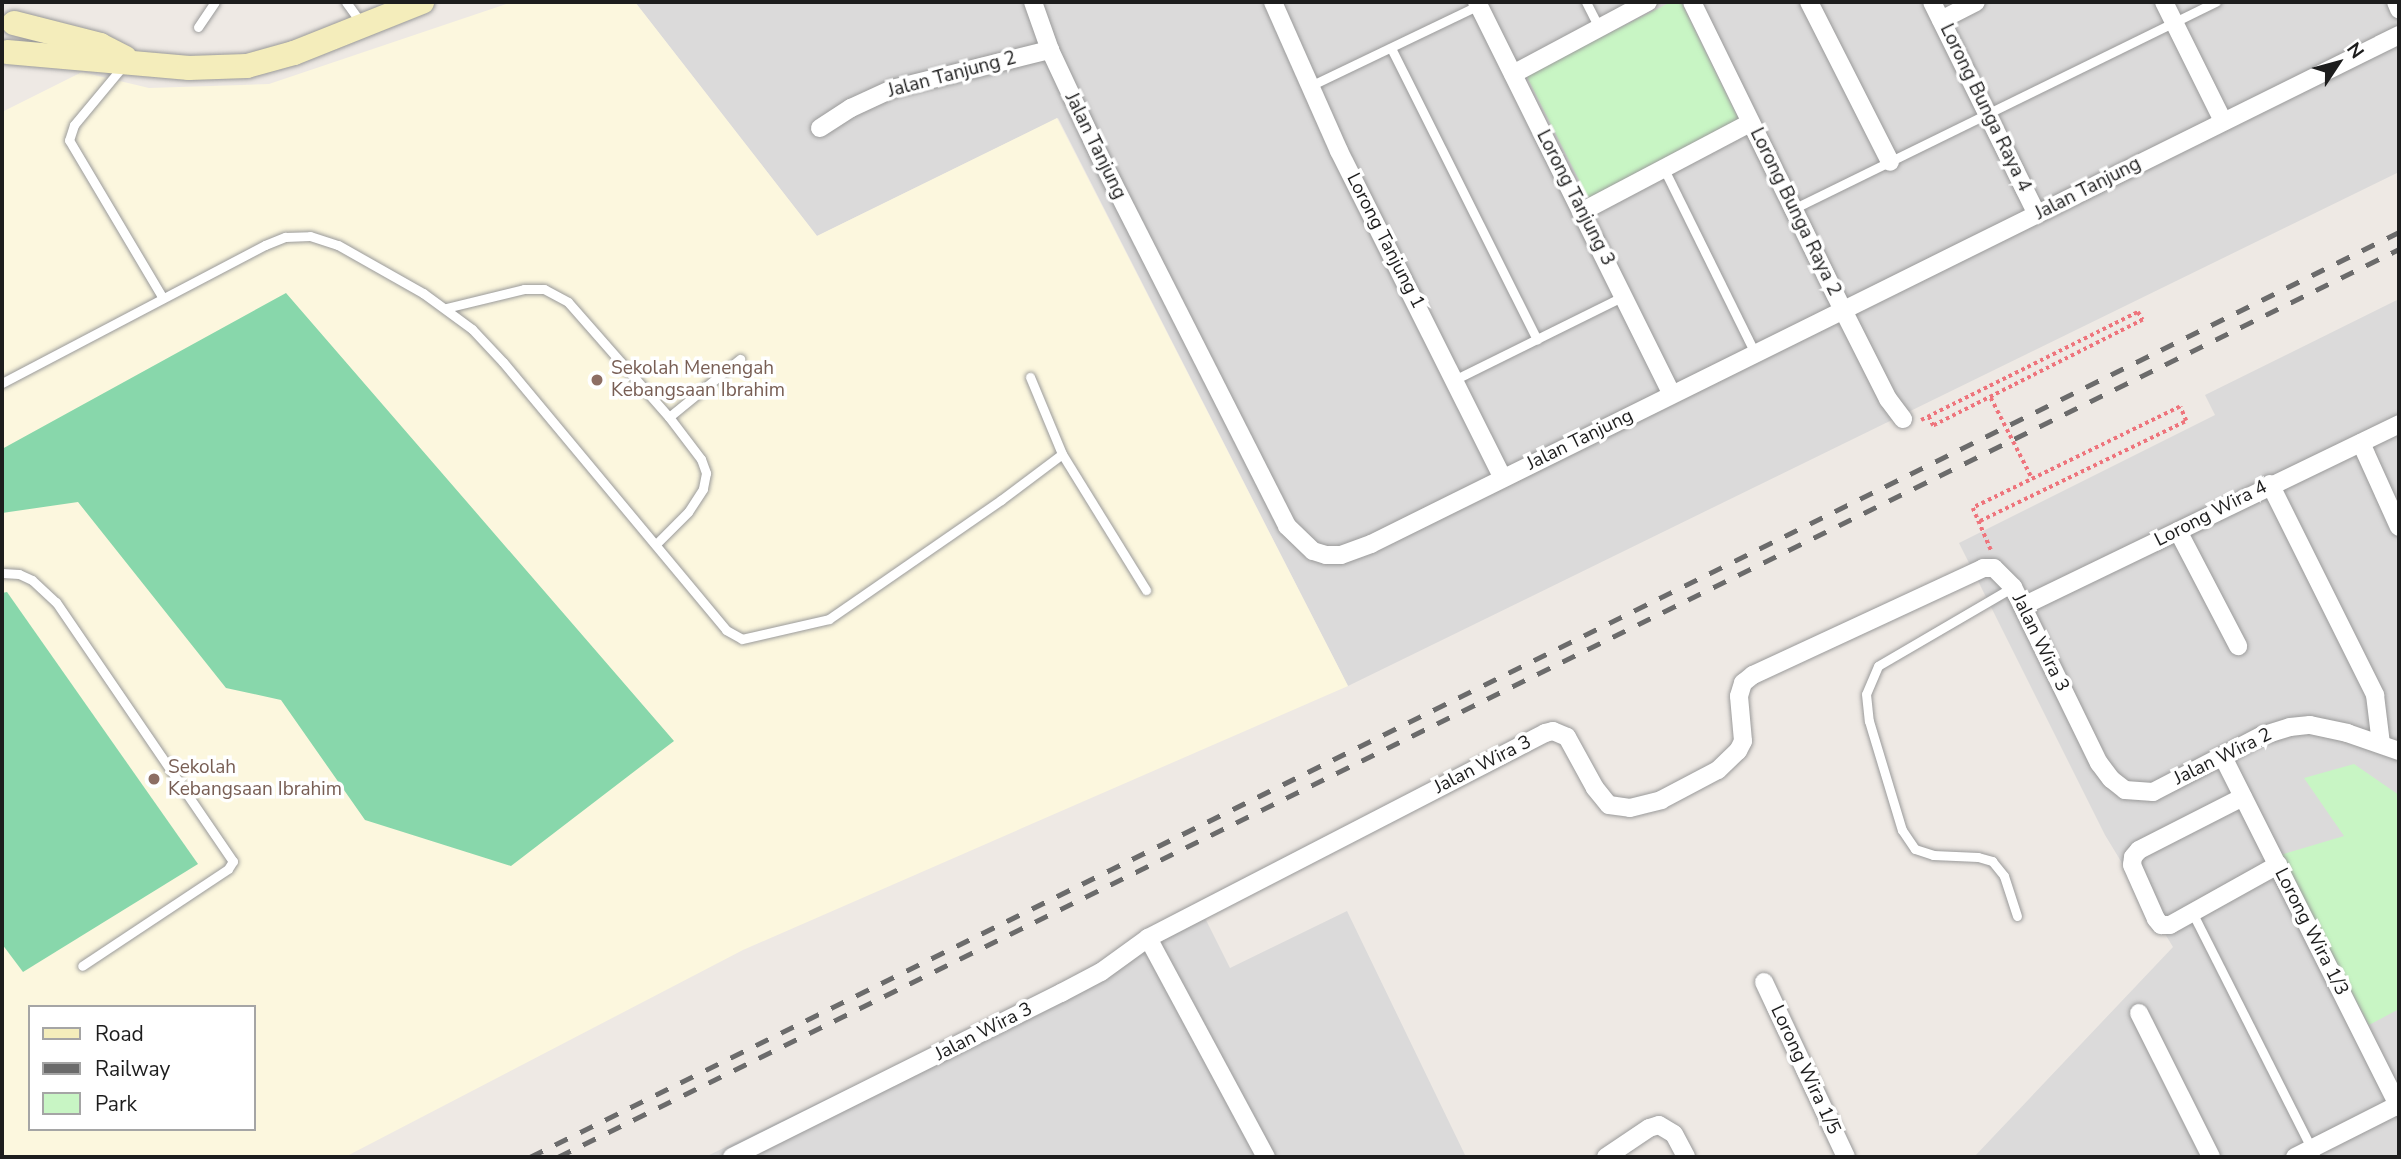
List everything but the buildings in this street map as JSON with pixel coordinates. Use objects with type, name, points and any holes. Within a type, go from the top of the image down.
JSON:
[{"type":"street","points":[[129,60],[100,45],[13,13],[15,37],[4,54],[101,62],[129,60],[189,68],[247,66],[294,53],[422,2]]},
{"type":"street","name":"Jalan Tanjung","points":[[1033,2],[1049,50],[1287,526],[1312,551],[1341,555],[1371,544],[2399,35]]},
{"type":"street","name":"Lorong Tanjung 1","points":[[1273,2],[1310,86],[1503,478]]},
{"type":"street","points":[[1513,74],[1648,2]]},
{"type":"street","name":"Lorong Bunga Raya 2","points":[[1692,2],[1843,310],[1888,398],[1903,419]]},
{"type":"street","points":[[1810,2],[1890,162]]},
{"type":"street","name":"Lorong Bunga Raya 4","points":[[1932,2],[1986,115],[2038,214]]},
{"type":"street","points":[[1941,20],[1976,2]]},
{"type":"street","points":[[2164,2],[2223,121]]},
{"type":"street","points":[[2396,2],[2399,9]]},
{"type":"street","name":"Lorong Tanjung 3","points":[[1478,4],[1672,394]]},
{"type":"street","name":"Jalan Tanjung 2","points":[[820,128],[862,102],[892,89],[1049,50]]},
{"type":"street","points":[[1581,212],[1750,123]]},
{"type":"street","name":"Lorong Wira 4","points":[[2023,606],[2270,484],[2399,424]]},
{"type":"street","points":[[2361,443],[2399,527]]},
{"type":"street","points":[[2270,484],[2375,695],[2381,744]]},
{"type":"street","points":[[2178,531],[2238,646]]},
{"type":"street","name":"Jalan Wira 3","points":[[732,1157],[1081,983],[1148,938],[1553,731],[1566,737],[1595,788],[1609,805],[1630,807],[1661,800],[1718,771],[1738,751],[1743,741],[1739,696],[1743,683],[1753,675],[1969,572],[1994,568],[2013,587],[2099,763]]},
{"type":"street","name":"Jalan Wira 2","points":[[2099,763],[2110,779],[2125,789],[2139,793],[2153,792],[2274,730],[2309,725],[2399,751]]},
{"type":"street","name":"Lorong Wira 1/3","points":[[2222,757],[2399,1106]]},
{"type":"street","points":[[2243,797],[2139,850],[2133,858],[2132,865],[2161,925],[2170,926],[2278,865]]},
{"type":"street","points":[[1148,938],[1266,1157]]},
{"type":"street","name":"Lorong Wira 1/5","points":[[1764,982],[1846,1157]]},
{"type":"street","points":[[2139,1013],[2211,1157]]},
{"type":"street","points":[[2295,1157],[2314,1153],[2399,1106]]},
{"type":"street","points":[[1606,1157],[1649,1128],[1659,1125],[1674,1135],[1686,1157]]},
{"type":"lane","points":[[198,27],[215,2]]},
{"type":"lane","points":[[346,2],[362,25]]},
{"type":"lane","points":[[1586,2],[1599,28]]},
{"type":"lane","points":[[1793,209],[2216,2]]},
{"type":"lane","points":[[1310,86],[1478,4]]},
{"type":"lane","points":[[1391,48],[1537,339]]},
{"type":"lane","points":[[129,60],[74,125],[69,140],[163,298]]},
{"type":"lane","points":[[1663,167],[1755,353]]},
{"type":"lane","points":[[2,383],[265,245],[285,237],[310,236],[338,245],[446,308],[503,362],[730,635],[750,638],[829,619],[1002,500],[1062,454]]},
{"type":"lane","points":[[446,308],[524,289],[544,289],[568,302],[669,417],[701,459],[706,473],[703,489],[688,512],[656,544]]},
{"type":"lane","points":[[1454,380],[1624,296]]},
{"type":"lane","points":[[669,417],[740,359]]},
{"type":"lane","points":[[1030,377],[1062,454],[1146,590]]},
{"type":"lane","points":[[2,573],[19,574],[32,580],[56,602],[233,861],[228,869],[82,966]]},
{"type":"lane","points":[[2013,587],[1878,666],[1866,694],[1869,721],[1902,830],[1915,849],[1933,855],[1978,857],[1992,861],[2004,876],[2017,916]]},
{"type":"lane","points":[[2193,914],[2314,1153]]},
{"type":"path","points":[[2138,312],[2143,320],[1991,398],[1933,426],[1929,418],[2138,312]]},
{"type":"path","points":[[1991,398],[2032,478]]},
{"type":"path","points":[[1980,521],[2186,421],[2180,407],[1973,508],[1991,547]]},
{"type":"shaded area","name":"Sekolah Menengah Kebangsaan Ibrahim","points":[[512,2],[635,2],[817,236],[1057,118],[1348,686],[743,950],[345,1157],[2,1157],[2,112],[82,72],[149,88],[269,84]]},
{"type":"shaded area","points":[[635,2],[2399,2],[2399,172],[1348,686],[1058,118],[817,236]]},
{"type":"shaded area","points":[[2399,299],[2399,1157],[1974,1157],[2173,947],[2105,835],[1959,543],[2215,415],[2205,395]]},
{"type":"shaded area","points":[[1347,911],[1466,1157],[705,1157],[1205,918],[1230,968]]},
{"type":"green space","points":[[1671,2],[1681,2],[1739,120],[1589,200],[1526,75]]},
{"type":"green space","points":[[286,293],[674,741],[511,866],[365,820],[281,700],[226,688],[78,502],[2,513],[2,449]]},
{"type":"green space","points":[[7,592],[198,864],[23,972],[2,944],[2,593]]},
{"type":"green space","points":[[2354,764],[2399,795],[2399,1009],[2369,1025],[2280,855],[2344,836],[2304,778]]},
{"type":"railway","points":[[530,1157],[2399,232]]},
{"type":"railway","points":[[558,1157],[2399,249]]},
{"type":"place","name":"Sekolah Menengah Kebangsaan Ibrahim","points":[[597,380]]},
{"type":"place","name":"Sekolah Kebangsaan Ibrahim","points":[[154,779]]}]
